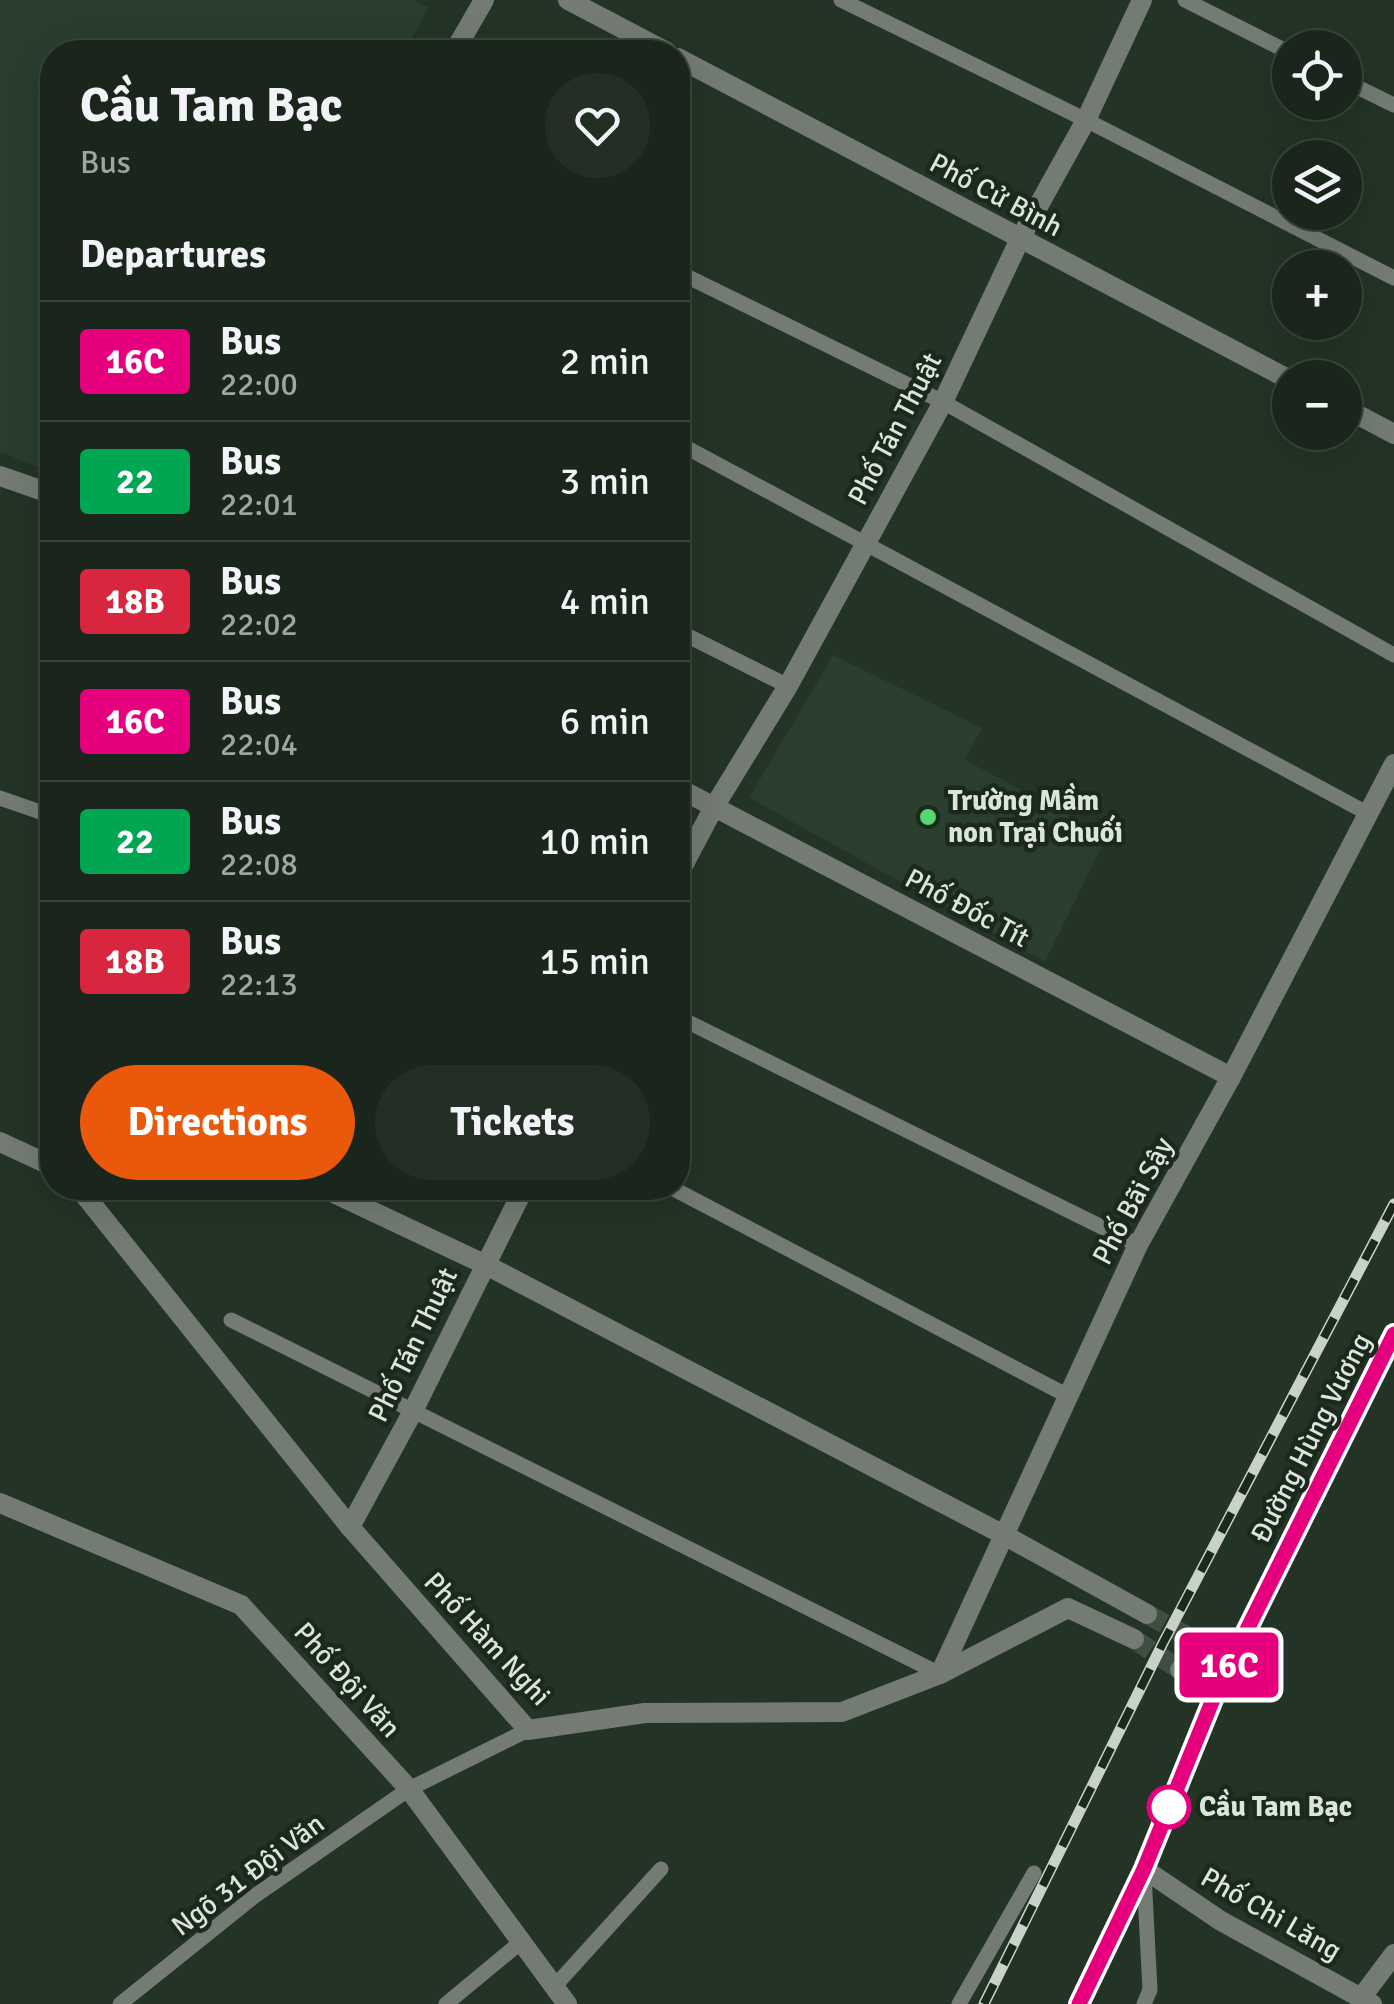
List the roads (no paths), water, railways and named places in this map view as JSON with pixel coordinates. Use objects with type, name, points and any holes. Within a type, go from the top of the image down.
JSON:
[{"type":"main road","name":"Đường Hùng Vương","points":[[1079,2004],[1144,1869],[1231,1660],[1394,1334]]},
{"type":"street","points":[[461,40],[484,0]]},
{"type":"street","points":[[568,0],[644,40]]},
{"type":"street","name":"Phố Tán Thuật","points":[[690,852],[788,686],[944,402],[1020,240],[1086,120],[1142,0]]},
{"type":"street","name":"Phố Cử Bình","points":[[690,64],[1272,371]]},
{"type":"street","points":[[1362,417],[1394,434]]},
{"type":"street","points":[[0,476],[40,490]]},
{"type":"street","name":"Phố Bãi Sậy","points":[[940,1674],[1138,1245],[1232,1077],[1394,764]]},
{"type":"street","name":"Phố Đốc Tít","points":[[690,794],[1232,1077]]},
{"type":"street","points":[[0,1142],[40,1160]]},
{"type":"street","name":"Phố Hàm Nghi","points":[[89,1200],[350,1527],[528,1730],[646,1713],[842,1712],[940,1674],[1068,1608],[1134,1640]]},
{"type":"street","points":[[349,1200],[484,1264],[1004,1535],[1147,1614]]},
{"type":"street","name":"Phố Tán Thuật","points":[[350,1527],[518,1200]]},
{"type":"street","name":"Phố Đội Văn","points":[[0,1502],[241,1605],[409,1789],[560,1995]]},
{"type":"street","points":[[1196,1641],[1231,1660]]},
{"type":"street","points":[[1180,1670],[1216,1692]]},
{"type":"street","name":"Phố Chi Lăng","points":[[1144,1869],[1222,1922],[1366,2001]]},
{"type":"street","points":[[1366,2001],[1394,1954]]},
{"type":"lane","points":[[841,0],[1394,278]]},
{"type":"lane","points":[[1186,0],[1272,44]]},
{"type":"lane","points":[[1362,89],[1394,105]]},
{"type":"lane","points":[[690,278],[944,402],[1394,656]]},
{"type":"lane","points":[[690,450],[1367,813]]},
{"type":"lane","points":[[690,636],[788,686]]},
{"type":"lane","points":[[0,798],[40,812]]},
{"type":"lane","points":[[690,1023],[1138,1245]]},
{"type":"lane","points":[[690,1197],[1068,1396]]},
{"type":"lane","points":[[231,1320],[940,1674]]},
{"type":"lane","name":"Ngõ 31 Đội Văn","points":[[120,2004],[256,1896],[409,1789],[528,1730]]},
{"type":"lane","points":[[1144,1869],[1150,1990],[1144,2004]]},
{"type":"lane","points":[[560,1995],[662,1870]]},
{"type":"lane","points":[[959,2004],[1034,1873]]},
{"type":"lane","points":[[446,2004],[521,1942]]},
{"type":"tunnel","points":[[1147,1614],[1196,1641]]},
{"type":"tunnel","points":[[1134,1639],[1180,1670]]},
{"type":"railway","points":[[984,2004],[1163,1643],[1394,1204]]},
{"type":"place","name":"Trường Mầm non Trại Chuối","points":[[928,817]]},
{"type":"place","name":"Cầu Tam Bạc","points":[[1169,1807]]}]
